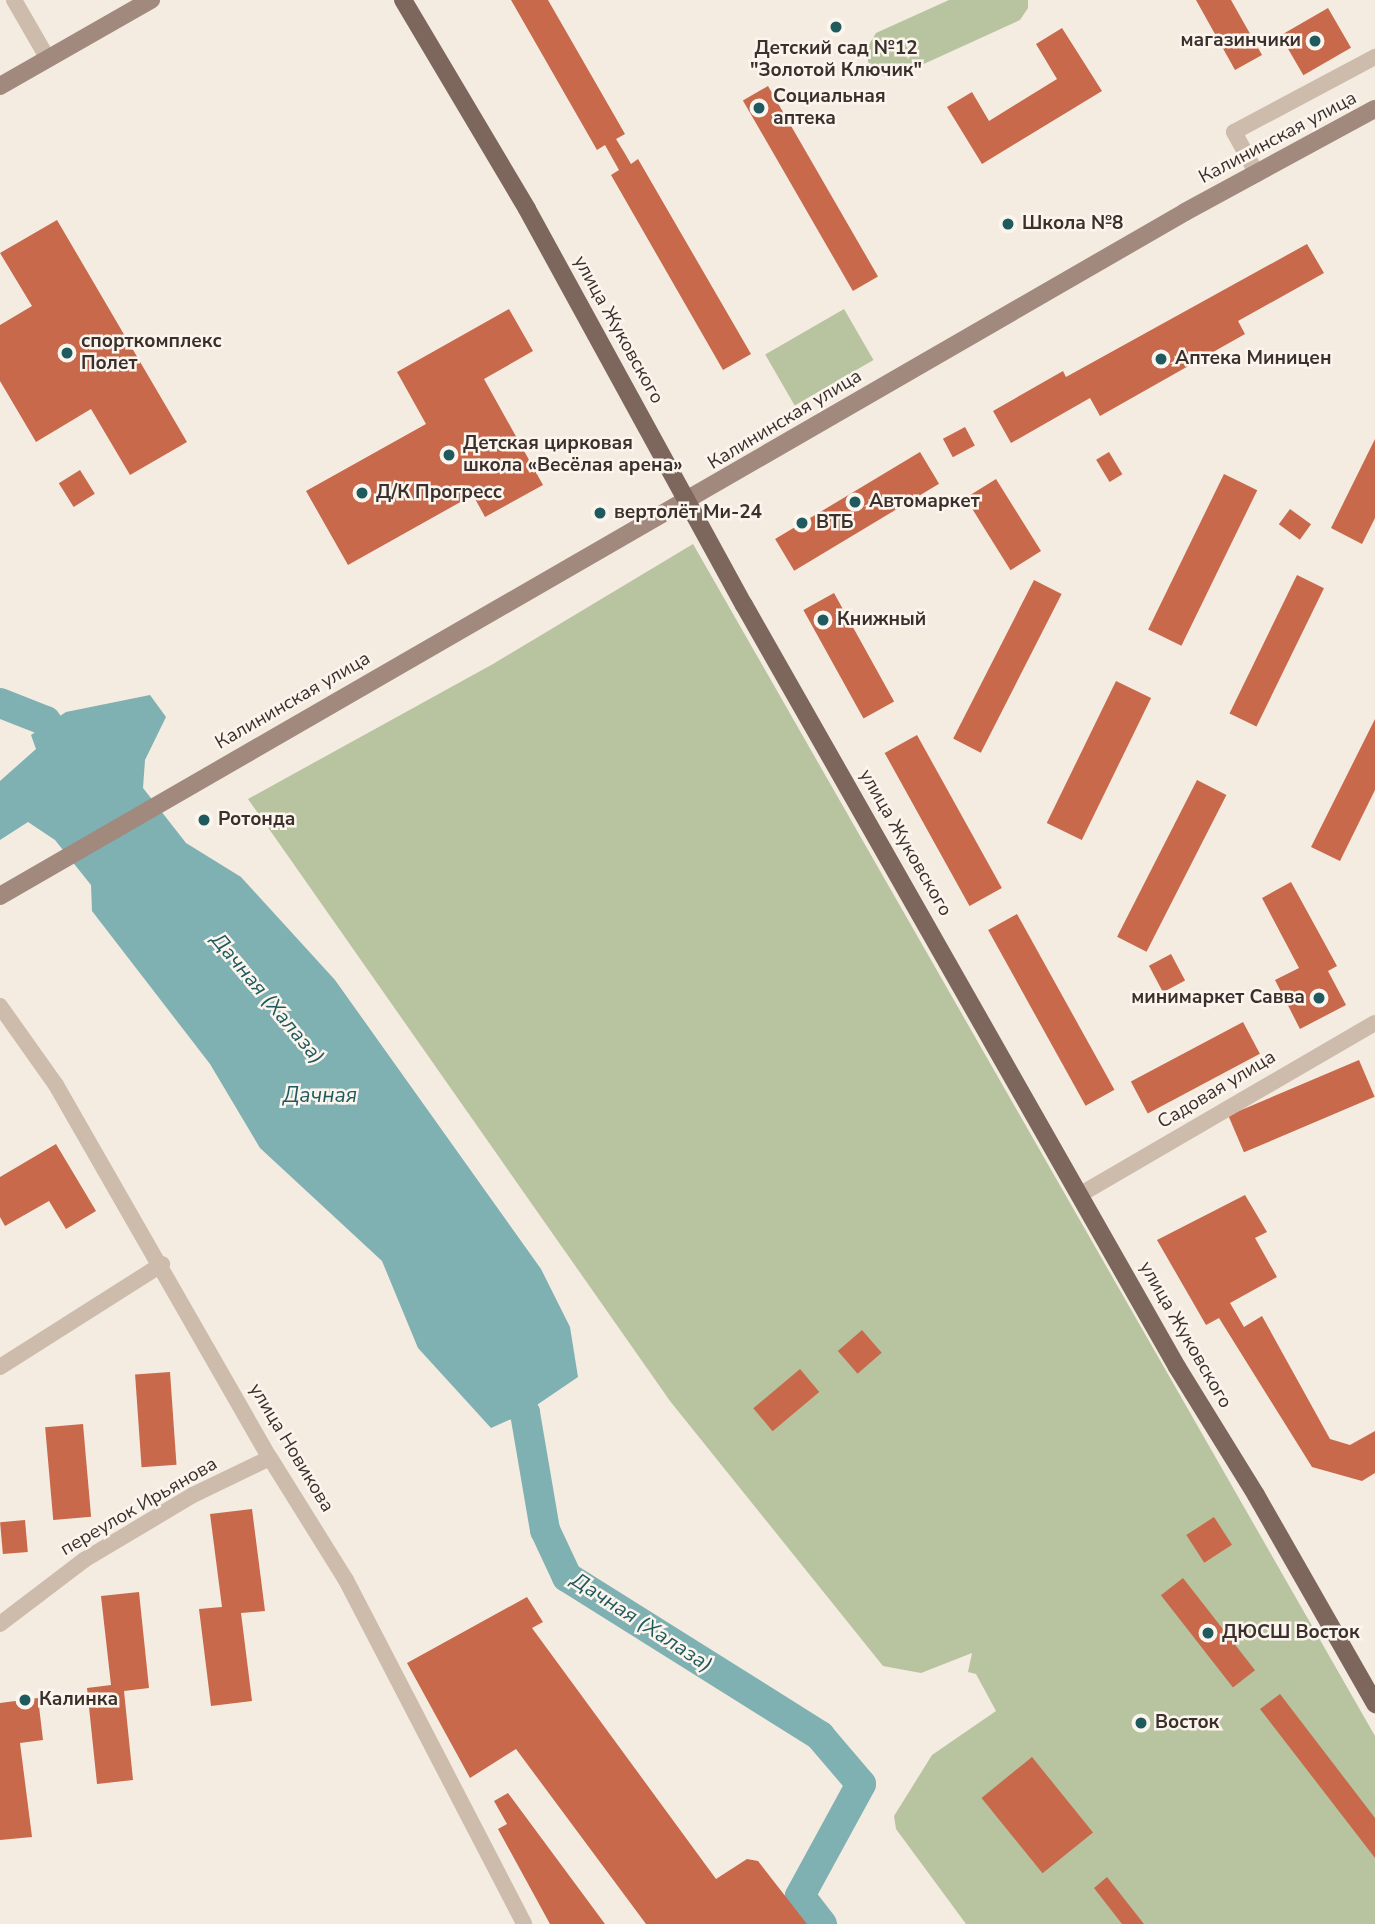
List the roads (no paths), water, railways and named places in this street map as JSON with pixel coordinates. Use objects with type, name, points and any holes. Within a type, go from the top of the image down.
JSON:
[{"type":"main road","name":"улица Жуковского","points":[[403,0],[527,209],[688,502],[1375,1704]]},
{"type":"street","points":[[13,0],[48,59]]},
{"type":"street","points":[[0,86],[151,0]]},
{"type":"street","points":[[1256,173],[1234,132],[1375,57]]},
{"type":"street","name":"Калининская улица","points":[[0,896],[159,802],[688,502],[832,414],[1256,173],[1375,109]]},
{"type":"street","name":"улица Новикова","points":[[0,1006],[57,1085],[162,1264],[270,1458],[346,1580],[524,1924]]},
{"type":"street","name":"Садовая улица","points":[[1082,1194],[1375,1023]]},
{"type":"street","points":[[0,1367],[162,1264]]},
{"type":"street","name":"переулок Ирьянова","points":[[0,1624],[84,1560],[193,1495],[270,1458]]},
{"type":"water","name":"Дачная","points":[[150,695],[166,717],[145,760],[143,788],[186,843],[241,877],[335,980],[541,1269],[570,1327],[578,1377],[525,1413],[491,1428],[418,1348],[382,1261],[260,1148],[210,1064],[92,911],[91,885],[55,840],[28,822],[0,840],[0,781],[36,749],[31,735],[66,712]]},
{"type":"waterway","name":"Дачная","points":[[0,703],[46,721],[67,756]]},
{"type":"waterway","name":"Дачная (Халаза)","points":[[499,1384],[525,1413],[545,1530],[567,1577],[820,1736],[861,1784],[800,1896],[822,1924]]},
{"type":"place","name":"Детский сад №12 \"Золотой Ключик\"","points":[[836,27]]},
{"type":"place","name":"магазинчики","points":[[1315,41]]},
{"type":"place","name":"Социальная аптека","points":[[759,108]]},
{"type":"place","name":"Школа №8","points":[[1008,224]]},
{"type":"place","name":"спорткомплекс Полет","points":[[67,353]]},
{"type":"place","name":"Аптека Миницен","points":[[1161,359]]},
{"type":"place","name":"Детская цирковая школа «Весёлая арена»","points":[[449,455]]},
{"type":"place","name":"Д/К Прогресс","points":[[362,493]]},
{"type":"place","name":"Автомаркет","points":[[855,502]]},
{"type":"place","name":"вертолёт Ми-24","points":[[600,513]]},
{"type":"place","name":"ВТБ","points":[[802,523]]},
{"type":"place","name":"Книжный","points":[[823,620]]},
{"type":"place","name":"Ротонда","points":[[204,820]]},
{"type":"place","name":"минимаркет Савва","points":[[1319,998]]},
{"type":"place","name":"ДЮСШ Восток","points":[[1208,1633]]},
{"type":"place","name":"Калинка","points":[[25,1700]]},
{"type":"place","name":"Восток","points":[[1141,1723]]}]
